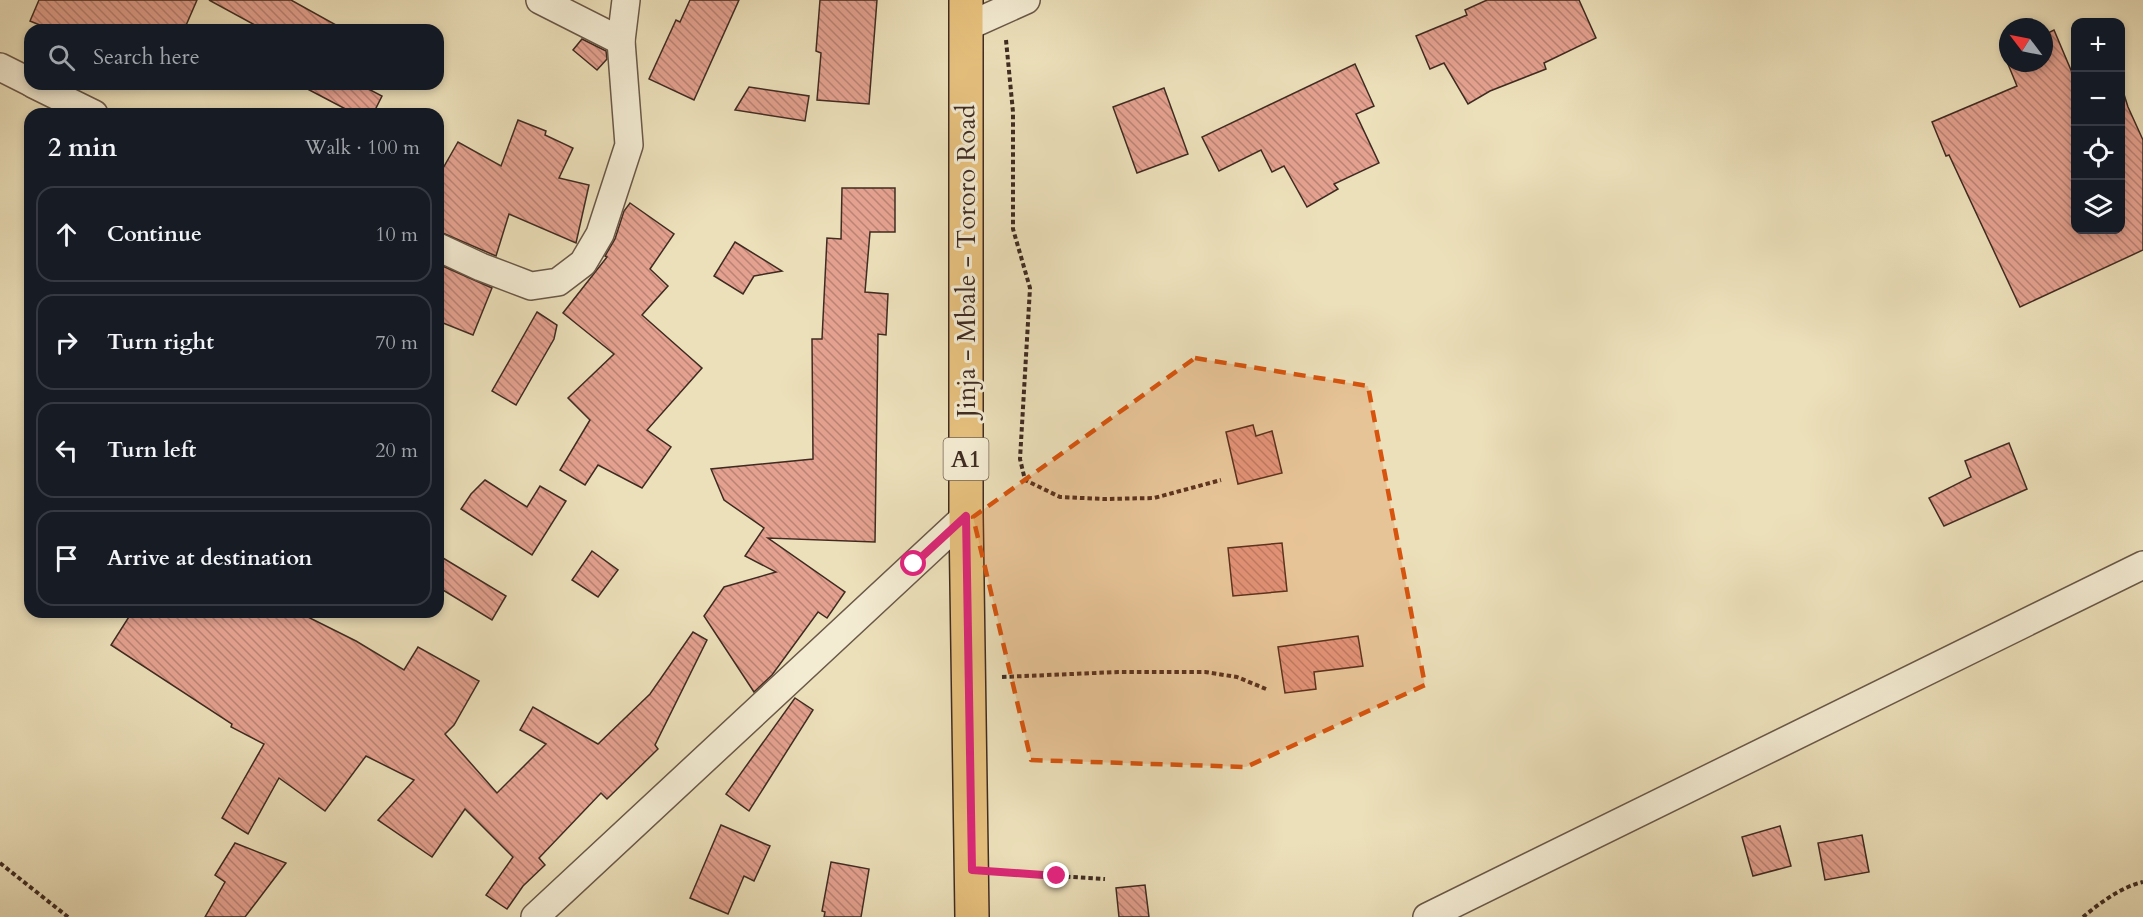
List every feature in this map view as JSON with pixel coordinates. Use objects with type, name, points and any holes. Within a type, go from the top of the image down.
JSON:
[{"type":"main road","name":"Jinja - Mbale - Tororo Road","points":[[966,13],[966,516],[972,917]]},
{"type":"street","points":[[540,0],[621,42]]},
{"type":"street","points":[[444,250],[531,286],[558,282],[583,263],[600,234],[629,145],[621,42],[626,0]]},
{"type":"street","points":[[966,13],[1014,5]]},
{"type":"street","points":[[0,67],[24,79]]},
{"type":"street","points":[[46,90],[82,108]]},
{"type":"street","points":[[535,917],[966,516]]},
{"type":"street","points":[[1427,917],[2143,566]]},
{"type":"path","points":[[1014,5],[1013,229],[1030,288],[1020,459],[1025,480],[1060,497],[1104,499],[1154,498],[1221,480]]},
{"type":"path","points":[[969,678],[1118,672],[1205,672],[1237,677],[1266,689]]},
{"type":"path","points":[[0,863],[68,917]]},
{"type":"path","points":[[972,870],[1105,879]]},
{"type":"path","points":[[2083,917],[2097,905],[2119,892],[2143,882]]},
{"type":"highlighted area","points":[[1195,358],[1368,386],[1425,685],[1246,767],[1031,760],[973,517]]},
{"type":"building","points":[[39,0],[197,0],[187,24],[37,24],[30,21]]},
{"type":"building","points":[[209,0],[291,0],[334,24],[253,24]]},
{"type":"building","points":[[690,0],[739,0],[694,100],[649,79],[676,20],[680,22]]},
{"type":"building","points":[[820,0],[877,0],[869,104],[817,100],[821,53],[816,51]]},
{"type":"building","points":[[1487,0],[1579,0],[1596,38],[1544,63],[1546,69],[1490,91],[1468,104],[1444,63],[1430,69],[1416,36],[1467,15],[1465,10]]},
{"type":"building","points":[[2053,30],[2071,70],[2071,234],[2125,234],[2125,98],[2143,140],[2143,250],[2020,307],[1949,155],[1946,156],[1932,122],[2017,86],[2011,72],[2053,72]]},
{"type":"building","points":[[582,39],[606,51],[607,59],[597,70],[573,50]]},
{"type":"building","points":[[1355,64],[1374,106],[1356,114],[1379,163],[1334,184],[1338,189],[1307,207],[1284,166],[1272,172],[1261,150],[1219,171],[1202,137]]},
{"type":"building","points":[[749,87],[809,96],[805,121],[735,110]]},
{"type":"building","points":[[1164,88],[1188,154],[1137,173],[1113,107]]},
{"type":"building","points":[[309,90],[370,90],[382,96],[376,108],[344,108]]},
{"type":"building","points":[[518,120],[546,131],[545,135],[573,148],[559,178],[589,185],[576,243],[509,214],[496,256],[444,234],[444,166],[458,142],[501,166]]},
{"type":"building","points":[[842,188],[895,188],[895,232],[870,232],[865,292],[888,294],[886,335],[878,334],[875,542],[768,538],[845,592],[827,618],[818,612],[772,675],[754,692],[704,616],[724,587],[776,572],[745,556],[764,528],[724,500],[711,469],[813,459],[812,339],[822,339],[827,238],[841,239]]},
{"type":"building","points":[[630,203],[674,234],[650,269],[668,286],[642,315],[702,368],[647,430],[671,447],[642,488],[598,465],[585,485],[560,470],[590,420],[568,398],[614,354],[563,313],[607,257],[605,256],[615,239],[624,211]]},
{"type":"building","points":[[735,242],[782,271],[754,276],[743,294],[714,276]]},
{"type":"building","points":[[444,267],[492,288],[473,335],[444,323]]},
{"type":"building","points":[[537,312],[557,325],[554,339],[516,405],[492,391]]},
{"type":"building","points":[[1253,425],[1256,436],[1272,431],[1282,473],[1238,484],[1226,432]]},
{"type":"building","points":[[2009,443],[2027,489],[1944,526],[1929,498],[1971,477],[1965,461]]},
{"type":"building","points":[[485,480],[527,507],[540,486],[566,501],[532,555],[461,509],[471,494]]},
{"type":"building","points":[[1282,543],[1287,591],[1233,596],[1228,548]]},
{"type":"building","points":[[592,551],[618,570],[598,597],[572,580]]},
{"type":"building","points":[[444,559],[506,596],[492,620],[444,591]]},
{"type":"building","points":[[128,618],[310,618],[356,641],[404,670],[418,647],[479,681],[454,725],[445,734],[497,793],[546,744],[520,730],[533,707],[598,744],[650,694],[693,632],[707,640],[655,745],[658,749],[607,799],[601,793],[539,858],[545,865],[523,886],[507,909],[486,895],[513,857],[465,809],[432,857],[378,820],[414,780],[366,756],[325,811],[279,778],[248,834],[222,818],[264,744],[231,727],[232,724],[111,645]]},
{"type":"building","points":[[1358,636],[1363,666],[1314,672],[1316,689],[1285,693],[1278,647]]},
{"type":"building","points":[[795,698],[813,710],[749,811],[726,794]]},
{"type":"building","points":[[721,825],[770,846],[754,881],[744,876],[728,914],[690,898]]},
{"type":"building","points":[[1780,826],[1791,866],[1753,876],[1742,837]]},
{"type":"building","points":[[1862,835],[1869,872],[1825,880],[1818,843]]},
{"type":"building","points":[[235,843],[286,863],[245,917],[205,917],[225,882],[215,875]]},
{"type":"building","points":[[831,862],[869,869],[861,917],[824,917],[825,912],[822,911]]},
{"type":"building","points":[[1145,885],[1149,917],[1119,917],[1116,888]]},
{"type":"route","points":[[914,564],[966,516],[972,870],[1057,876]]}]
